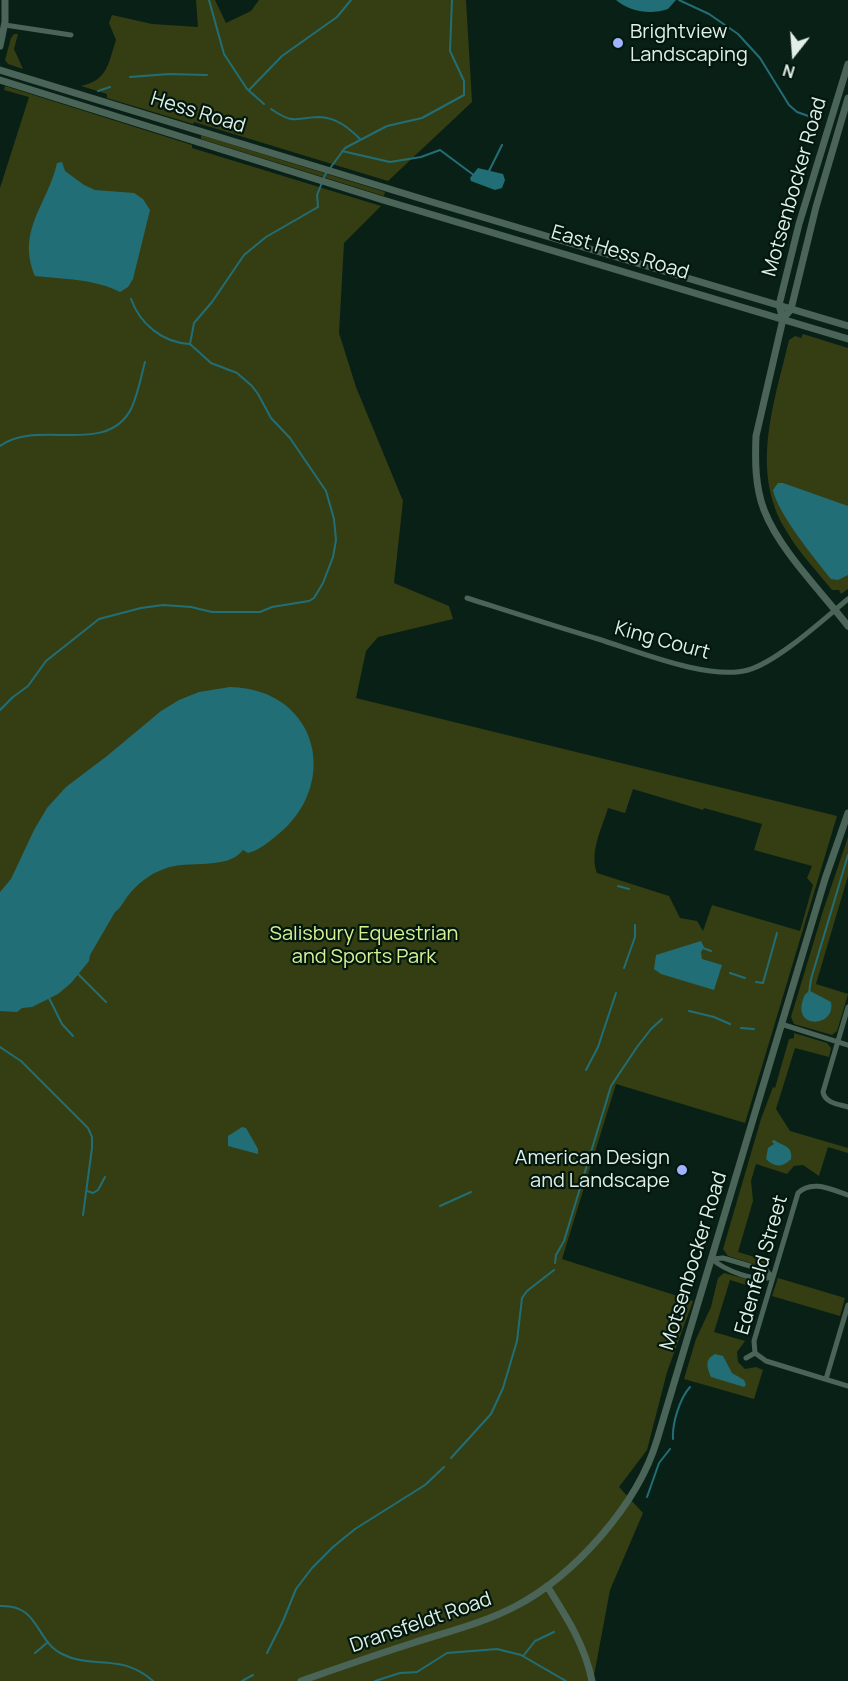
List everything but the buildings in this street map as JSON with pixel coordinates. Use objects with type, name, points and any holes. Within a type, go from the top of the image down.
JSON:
[{"type":"main road","points":[[0,46],[5,25],[4,0]]},
{"type":"main road","name":"Motsenbocker Road","points":[[783,319],[779,305],[803,208],[848,64]]},
{"type":"main road","name":"Hess Road","points":[[0,70],[386,188]]},
{"type":"main road","name":"Hess Road","points":[[0,80],[383,200]]},
{"type":"main road","name":"Motsenbocker Road","points":[[848,98],[813,216],[791,309],[783,319],[756,436],[758,484],[764,510],[776,534],[848,626]]},
{"type":"main road","name":"East Hess Road","points":[[386,188],[848,326]]},
{"type":"main road","name":"East Hess Road","points":[[383,200],[848,339]]},
{"type":"main road","name":"Motsenbocker Road","points":[[547,1586],[580,1558],[603,1534],[647,1470],[825,879],[848,813]]},
{"type":"main road","points":[[547,1586],[575,1633],[592,1681]]},
{"type":"main road","name":"Dransfeldt Road","points":[[301,1681],[500,1614],[523,1603],[547,1586]]},
{"type":"street","points":[[5,25],[72,35]]},
{"type":"street","name":"King Court","points":[[468,598],[670,662],[730,673],[750,669],[767,662],[848,599]]},
{"type":"street","points":[[848,1007],[823,1095],[829,1101],[848,1107]]},
{"type":"street","points":[[781,1024],[848,1045]]},
{"type":"street","points":[[800,1180],[804,1187],[816,1186],[848,1195]]},
{"type":"street","name":"Edenfeld Street","points":[[755,1353],[754,1341],[772,1277],[797,1196],[804,1187]]},
{"type":"street","points":[[723,1258],[767,1271],[772,1277],[764,1280],[722,1268],[712,1259],[723,1258]]},
{"type":"street","points":[[826,1380],[848,1305]]},
{"type":"street","points":[[746,1358],[755,1353],[766,1362],[848,1386]]},
{"type":"green space","points":[[196,0],[215,0],[226,23],[251,11],[259,0],[466,0],[472,102],[388,181],[107,98],[107,94],[81,86],[97,80],[109,64],[116,40],[109,23],[112,15],[152,24],[198,27]]},
{"type":"green space","points":[[14,34],[18,34],[14,49],[23,69],[8,64],[5,60]]},
{"type":"green space","name":"Salisbury Equestrian and Sports Park","points":[[5,86],[192,145],[192,148],[381,206],[344,243],[339,333],[356,387],[403,501],[394,583],[449,606],[453,619],[378,637],[366,651],[356,698],[837,816],[745,1123],[616,1084],[562,1259],[693,1301],[667,1372],[647,1450],[619,1487],[643,1513],[610,1590],[593,1681],[0,1681],[0,188],[29,97],[4,90]],"holes":[[[633,789],[703,810],[704,808],[762,824],[754,850],[812,866],[807,878],[813,885],[800,931],[712,905],[703,931],[697,921],[680,918],[669,896],[597,873],[595,848],[608,808],[625,813]]]},
{"type":"green space","points":[[201,135],[385,192],[384,196],[201,139]]},
{"type":"green space","points":[[803,334],[848,348],[848,589],[841,594],[839,590],[832,590],[792,540],[776,509],[769,486],[768,438],[777,389],[789,340],[795,336],[801,338]]},
{"type":"green space","points":[[848,837],[848,876],[816,984],[848,994],[837,1031],[832,1035],[794,1024],[791,1017]]},
{"type":"green space","points":[[794,1033],[827,1043],[831,1048],[829,1057],[795,1048],[776,1109],[790,1131],[848,1148],[848,1153],[828,1147],[819,1176],[803,1165],[794,1166],[787,1174],[756,1164],[751,1181],[753,1201],[738,1252],[768,1261],[764,1267],[728,1256],[723,1249],[761,1119],[773,1087],[775,1088],[789,1039],[794,1038]]},
{"type":"green space","points":[[724,1273],[761,1283],[759,1289],[730,1280],[714,1332],[745,1341],[737,1352],[738,1362],[745,1369],[756,1367],[763,1370],[754,1399],[684,1379],[696,1339],[711,1307],[718,1278]]},
{"type":"green space","points":[[778,1278],[845,1298],[840,1316],[772,1296]]},
{"type":"water","points":[[616,0],[676,0],[668,9],[648,12],[634,10]]},
{"type":"water","points":[[62,162],[65,171],[84,185],[95,190],[134,193],[143,199],[150,210],[133,279],[128,287],[120,292],[90,282],[35,276],[30,260],[31,231],[57,163]]},
{"type":"water","points":[[478,168],[503,174],[505,180],[502,188],[495,190],[471,181],[470,178]]},
{"type":"water","points":[[778,483],[848,506],[848,575],[838,580],[831,579],[807,548],[776,500],[773,490]]},
{"type":"water","points":[[230,687],[260,692],[284,704],[301,722],[311,744],[314,768],[309,792],[296,816],[275,837],[252,852],[248,853],[243,850],[236,856],[217,863],[174,866],[148,877],[134,888],[115,912],[90,955],[89,961],[71,983],[58,994],[32,1007],[22,1008],[17,1012],[0,1011],[0,892],[11,879],[47,808],[66,787],[161,711],[199,692]]},
{"type":"water","points":[[701,941],[704,947],[701,952],[702,959],[722,965],[714,990],[661,974],[654,969],[656,955]]},
{"type":"water","points":[[810,991],[831,1002],[828,1016],[816,1022],[805,1018],[802,1012],[804,997]]},
{"type":"water","points":[[242,1127],[246,1128],[258,1149],[258,1154],[228,1146],[228,1136]]},
{"type":"water","points":[[772,1141],[789,1148],[791,1159],[785,1164],[775,1165],[766,1159],[768,1148],[774,1144]]},
{"type":"water","points":[[715,1354],[723,1356],[732,1373],[744,1380],[746,1385],[744,1387],[711,1377],[708,1362]]},
{"type":"waterway","points":[[209,0],[224,54],[247,89],[264,104]]},
{"type":"waterway","points":[[249,90],[282,56],[337,17],[351,0]]},
{"type":"waterway","points":[[0,710],[28,686],[46,661],[99,619],[163,605],[191,607],[212,612],[260,612],[272,607],[309,601],[314,598],[323,583],[333,557],[336,540],[334,519],[326,491],[290,438],[271,418],[252,386],[237,373],[211,363],[190,344],[194,323],[212,302],[244,255],[266,237],[318,207],[317,195],[325,175],[345,148],[387,126],[422,118],[464,95],[464,81],[450,51],[452,0]]},
{"type":"waterway","points":[[679,0],[709,14],[738,34],[760,58],[789,105],[797,112],[814,118]]},
{"type":"waterway","points":[[130,77],[169,74],[207,75]]},
{"type":"waterway","points":[[98,91],[110,87]]},
{"type":"waterway","points":[[271,109],[291,119],[320,117],[332,119],[347,127],[360,139]]},
{"type":"waterway","points":[[489,171],[502,145]]},
{"type":"waterway","points":[[342,151],[390,162],[421,157],[440,150],[475,176]]},
{"type":"waterway","points":[[131,299],[140,316],[153,330],[170,340],[189,344]]},
{"type":"waterway","points":[[0,446],[16,438],[33,435],[90,434],[107,431],[121,422],[132,407],[145,362]]},
{"type":"waterway","points":[[809,993],[811,979],[848,855]]},
{"type":"waterway","points":[[618,886],[629,889]]},
{"type":"waterway","points":[[624,968],[635,937],[635,925]]},
{"type":"waterway","points":[[756,982],[763,983],[777,933]]},
{"type":"waterway","points":[[703,948],[711,951]]},
{"type":"waterway","points":[[730,973],[745,978]]},
{"type":"waterway","points":[[78,974],[106,1002]]},
{"type":"waterway","points":[[586,1070],[598,1047],[616,993]]},
{"type":"waterway","points":[[49,998],[62,1024],[73,1036]]},
{"type":"waterway","points":[[689,1011],[714,1017],[730,1024]]},
{"type":"waterway","points":[[555,1263],[556,1255],[564,1241],[611,1086],[637,1047],[662,1019]]},
{"type":"waterway","points":[[741,1028],[754,1029]]},
{"type":"waterway","points":[[0,1047],[21,1061],[88,1128],[92,1137],[92,1148],[83,1215]]},
{"type":"waterway","points":[[87,1191],[93,1193],[98,1190],[105,1177]]},
{"type":"waterway","points":[[440,1206],[471,1192]]},
{"type":"waterway","points":[[451,1458],[491,1414],[503,1388],[517,1341],[522,1298],[527,1291],[554,1270]]},
{"type":"waterway","points":[[673,1439],[677,1411],[690,1387]]},
{"type":"waterway","points":[[647,1497],[659,1463],[670,1449]]},
{"type":"waterway","points":[[267,1653],[296,1589],[312,1568],[355,1529],[425,1485],[444,1467]]},
{"type":"waterway","points":[[0,1606],[23,1611],[36,1624],[53,1648],[62,1654],[73,1659],[129,1667],[153,1681]]},
{"type":"waterway","points":[[524,1655],[535,1641],[554,1632]]},
{"type":"waterway","points":[[35,1653],[48,1642]]},
{"type":"waterway","points":[[375,1681],[400,1673],[417,1672],[447,1653],[497,1649],[521,1655],[566,1681]]},
{"type":"waterway","points":[[242,1681],[253,1675]]},
{"type":"place","name":"Brightview Landscaping","points":[[618,43]]},
{"type":"place","name":"American Design and Landscape","points":[[682,1170]]}]
